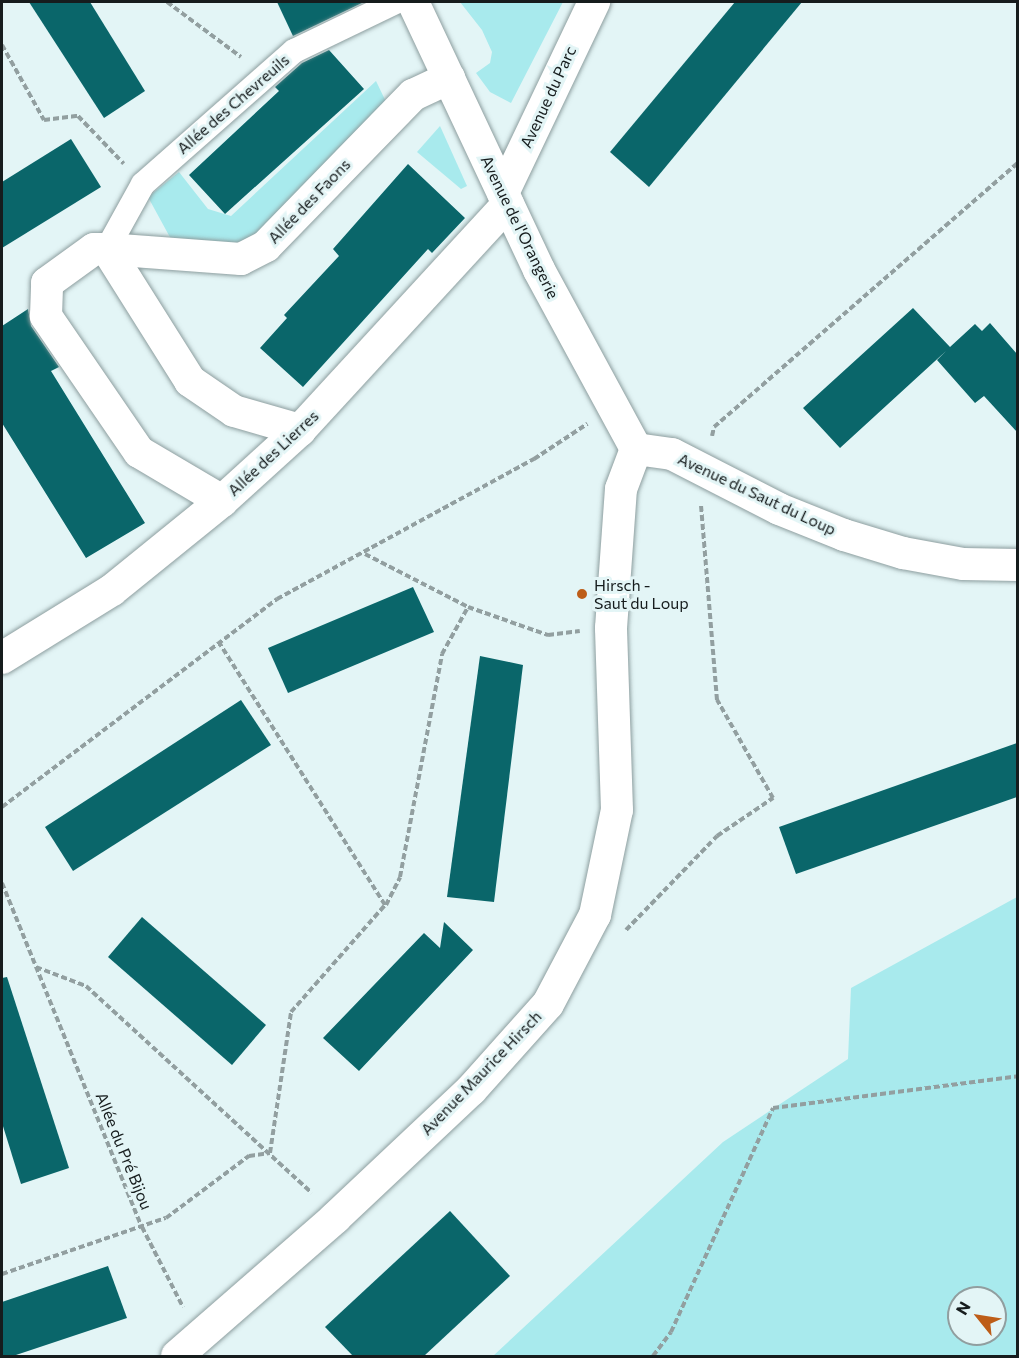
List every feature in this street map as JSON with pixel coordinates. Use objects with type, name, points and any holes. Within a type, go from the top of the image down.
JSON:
[{"type":"street","name":"Allée des Chevreuils","points":[[108,249],[143,184],[294,51],[396,2]]},
{"type":"street","name":"Avenue de l'Orangerie","points":[[413,2],[505,198],[636,449]]},
{"type":"street","name":"Avenue du Parc","points":[[505,198],[594,2]]},
{"type":"street","name":"Allée des Faons","points":[[108,249],[241,259],[266,246],[413,95],[449,78]]},
{"type":"street","name":"Allée des Lierres","points":[[2,658],[112,590],[222,501],[300,430],[505,198]]},
{"type":"street","points":[[222,501],[139,453],[46,316],[47,283],[94,249],[108,249],[190,381],[234,411],[300,430]]},
{"type":"street","name":"Avenue du Saut du Loup","points":[[636,449],[672,454],[844,535],[903,553],[963,564],[1017,565]]},
{"type":"street","name":"Avenue Maurice Hirsch","points":[[189,1348],[335,1218],[471,1090],[548,1004],[595,915],[617,810],[611,628],[621,489],[636,449]]},
{"type":"path","points":[[167,2],[265,76]]},
{"type":"path","points":[[2,45],[44,120],[78,116],[143,184]]},
{"type":"path","points":[[620,936],[717,836],[773,798],[717,700],[701,513],[704,471],[714,427],[1017,163]]},
{"type":"path","points":[[2,807],[277,599],[364,554],[534,459],[613,407]]},
{"type":"path","points":[[364,554],[468,607],[548,634],[611,628]]},
{"type":"path","points":[[270,1154],[291,1012],[385,905],[400,878],[442,654],[468,607]]},
{"type":"path","points":[[220,644],[385,905]]},
{"type":"path","name":"Allée du Pré Bijou","points":[[2,883],[189,1348]]},
{"type":"path","points":[[36,967],[86,986],[270,1154],[335,1218]]},
{"type":"path","points":[[653,1356],[671,1332],[773,1108],[1017,1076]]},
{"type":"path","points":[[2,1274],[166,1218],[249,1156],[270,1154]]},
{"type":"shaded area","points":[[460,2],[563,2],[511,103],[490,92],[476,73],[490,63],[492,52],[482,30]]},
{"type":"shaded area","points":[[376,81],[388,106],[264,237],[236,250],[172,241],[148,197],[179,172],[208,209],[231,216]]},
{"type":"shaded area","points":[[440,126],[467,186],[461,189],[417,152]]},
{"type":"shaded area","points":[[1017,897],[1017,1356],[493,1356],[723,1142],[848,1059],[851,988]]},
{"type":"building","points":[[29,2],[90,2],[145,91],[104,118]]},
{"type":"building","points":[[277,2],[364,2],[293,36]]},
{"type":"building","points":[[735,2],[802,2],[649,187],[610,152]]},
{"type":"building","points":[[329,50],[364,89],[225,214],[189,175],[279,91],[275,87],[302,63]]},
{"type":"building","points":[[71,139],[101,187],[2,248],[2,182]]},
{"type":"building","points":[[408,164],[465,218],[432,253],[428,249],[303,387],[260,348],[287,318],[284,315],[339,256],[333,249]]},
{"type":"building","points":[[913,308],[950,347],[975,324],[982,331],[990,323],[1017,354],[1017,432],[984,396],[975,403],[937,360],[946,351],[840,448],[803,408]]},
{"type":"building","points":[[28,309],[31,326],[59,367],[51,371],[145,523],[86,558],[2,423],[2,326]]},
{"type":"building","points":[[413,587],[434,632],[288,693],[268,648]]},
{"type":"building","points":[[480,656],[523,665],[494,902],[447,897]]},
{"type":"building","points":[[241,700],[271,745],[73,871],[45,827]]},
{"type":"building","points":[[1017,743],[1017,797],[796,874],[779,827]]},
{"type":"building","points":[[142,917],[266,1025],[232,1065],[108,957]]},
{"type":"building","points":[[444,922],[473,950],[359,1071],[323,1038],[424,933],[440,948]]},
{"type":"building","points":[[7,977],[69,1168],[21,1184],[2,1123],[2,978]]},
{"type":"building","points":[[450,1211],[510,1276],[424,1356],[353,1356],[325,1327]]},
{"type":"building","points":[[108,1266],[127,1318],[13,1356],[2,1356],[2,1302]]},
{"type":"place","name":"Hirsch - Saut du Loup","points":[[582,594]]}]
